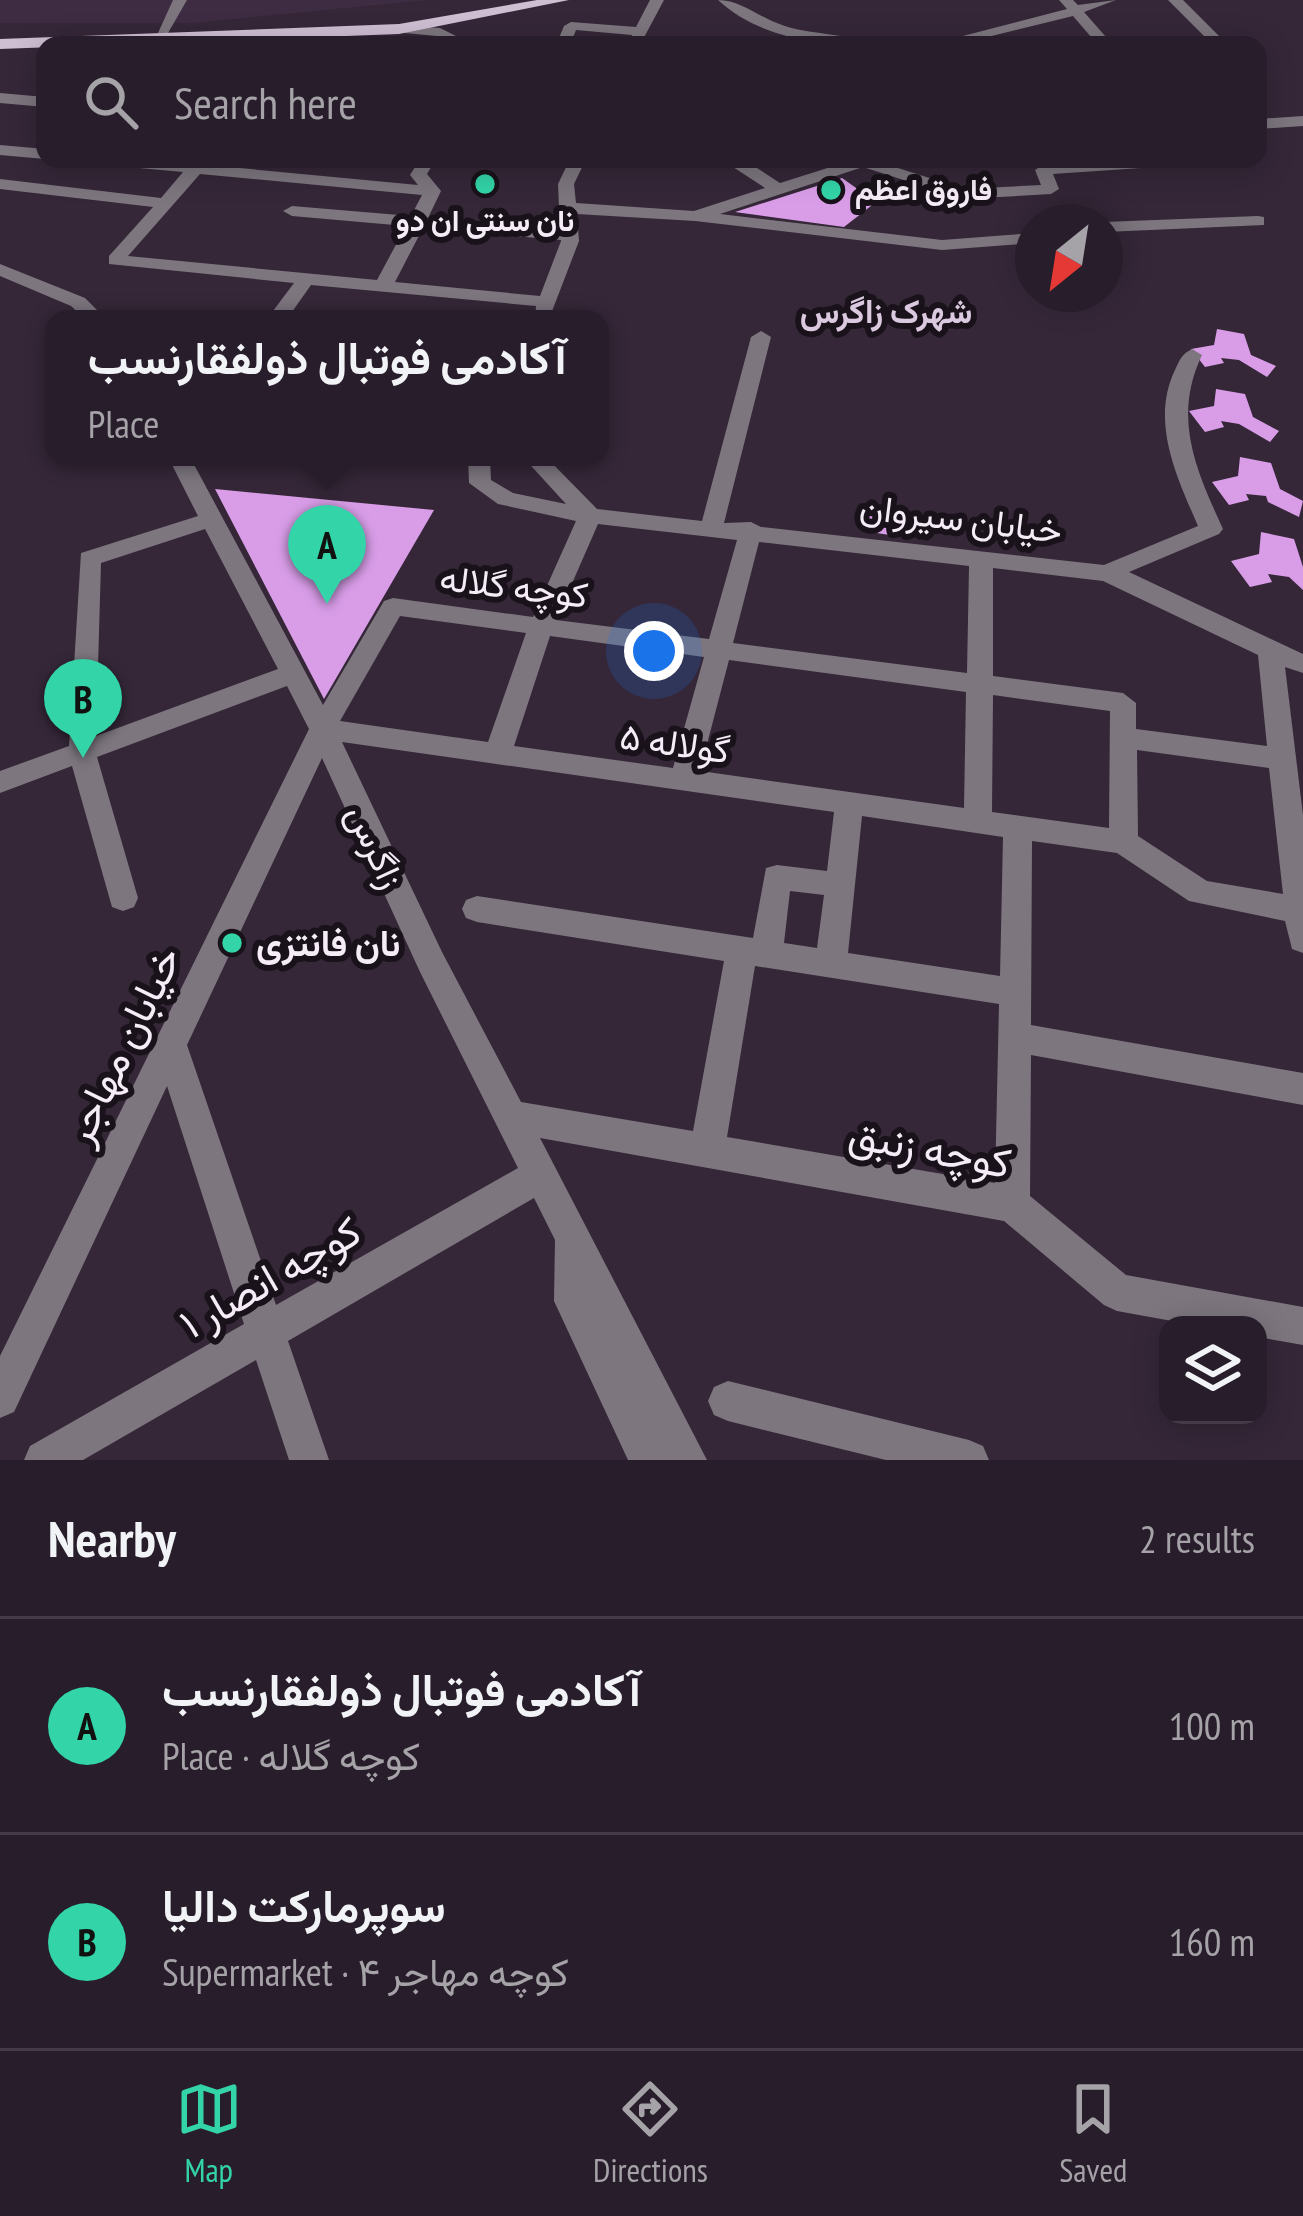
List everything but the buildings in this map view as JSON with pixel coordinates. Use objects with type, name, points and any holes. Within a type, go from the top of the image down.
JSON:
[{"type":"main road","points":[[169,36],[427,19],[523,0]]},
{"type":"main road","points":[[0,34],[399,29],[562,0]]},
{"type":"main road","points":[[0,44],[36,42]]},
{"type":"street","points":[[163,30],[178,4],[196,0]]},
{"type":"street","points":[[725,0],[745,17],[801,36]]},
{"type":"street","points":[[978,36],[1025,26],[1070,5],[1109,0]]},
{"type":"street","points":[[1175,0],[1212,36]]},
{"type":"street","points":[[637,36],[651,3]]},
{"type":"street","points":[[1070,5],[1098,36]]},
{"type":"street","points":[[457,36],[466,20]]},
{"type":"street","points":[[567,36],[571,26],[625,36]]},
{"type":"street","points":[[399,29],[445,36]]},
{"type":"street","points":[[0,98],[36,101]]},
{"type":"street","points":[[1267,123],[1303,121]]},
{"type":"street","points":[[0,150],[36,153]]},
{"type":"street","points":[[196,168],[115,260],[382,287],[537,310]]},
{"type":"street","points":[[235,168],[434,191]]},
{"type":"street","points":[[422,168],[418,175],[434,191]]},
{"type":"street","points":[[544,310],[570,236],[566,184],[574,168]]},
{"type":"street","points":[[746,168],[778,189]]},
{"type":"street","points":[[695,216],[843,168]]},
{"type":"street","points":[[890,168],[963,194],[1052,189],[1042,170],[1056,168]]},
{"type":"street","points":[[952,171],[963,194]]},
{"type":"street","points":[[0,184],[164,202]]},
{"type":"street","points":[[382,287],[434,191]]},
{"type":"street","points":[[570,208],[695,216],[942,245],[1015,239]]},
{"type":"street","points":[[292,211],[570,236]]},
{"type":"street","points":[[1123,225],[1258,221]]},
{"type":"street","points":[[0,269],[86,310]]},
{"type":"street","points":[[284,310],[306,279]]},
{"type":"street","points":[[712,526],[760,337]]},
{"type":"street","points":[[1106,572],[1210,529],[1186,474],[1172,415],[1176,382],[1192,356]]},
{"type":"street","name":"زاگرس","points":[[183,466],[322,729],[431,962],[687,1460]]},
{"type":"street","name":"خیابان سیروان","points":[[479,466],[480,483],[506,499],[590,515],[1106,572],[1156,589],[1270,652],[1303,664]]},
{"type":"street","points":[[498,754],[541,626],[590,515],[543,466]]},
{"type":"street","points":[[123,898],[82,752],[88,559],[210,520]]},
{"type":"street","points":[[683,781],[751,530]]},
{"type":"street","points":[[978,822],[982,556]]},
{"type":"street","name":"کوچه گلاله","points":[[322,729],[393,607],[1123,703],[1123,738]]},
{"type":"street","points":[[1270,652],[1290,773],[1302,920],[1200,892],[1123,842],[1123,738],[1290,773]]},
{"type":"street","points":[[0,782],[290,675]]},
{"type":"street","name":"گولاله ۵","points":[[322,729],[1123,842]]},
{"type":"street","name":"خیابان مهاجر","points":[[0,1398],[322,729]]},
{"type":"street","points":[[831,964],[849,804]]},
{"type":"street","points":[[1012,1204],[1018,828]]},
{"type":"street","points":[[707,1152],[754,952],[777,878],[840,884]]},
{"type":"street","points":[[477,909],[1012,992]]},
{"type":"street","points":[[1012,1037],[1303,1089]]},
{"type":"street","points":[[171,1047],[309,1460]]},
{"type":"street","name":"کوچه زنبق","points":[[513,1118],[1012,1204],[1117,1292],[1303,1326]]},
{"type":"street","name":"کوچه انصار ۱","points":[[44,1460],[542,1174]]},
{"type":"street","name":"زاگرس","points":[[573,1235],[573,1300],[650,1460]]},
{"type":"street","points":[[728,1402],[969,1460]]},
{"type":"shaded area","points":[[0,0],[428,0],[193,23],[0,23]]},
{"type":"place","name":"نان سنتی ان دو","points":[[485,184]]},
{"type":"place","name":"فاروق اعظم","points":[[831,190]]},
{"type":"place","name":"آکادمی فوتبال ذولفقارنسب","points":[[327,604]]},
{"type":"place","name":"سوپرمارکت دالیا","points":[[83,758]]},
{"type":"place","name":"نان فانتزی","points":[[232,943]]},
{"type":"district","name":"شهرک زاگرس","points":[[886,311]]}]
